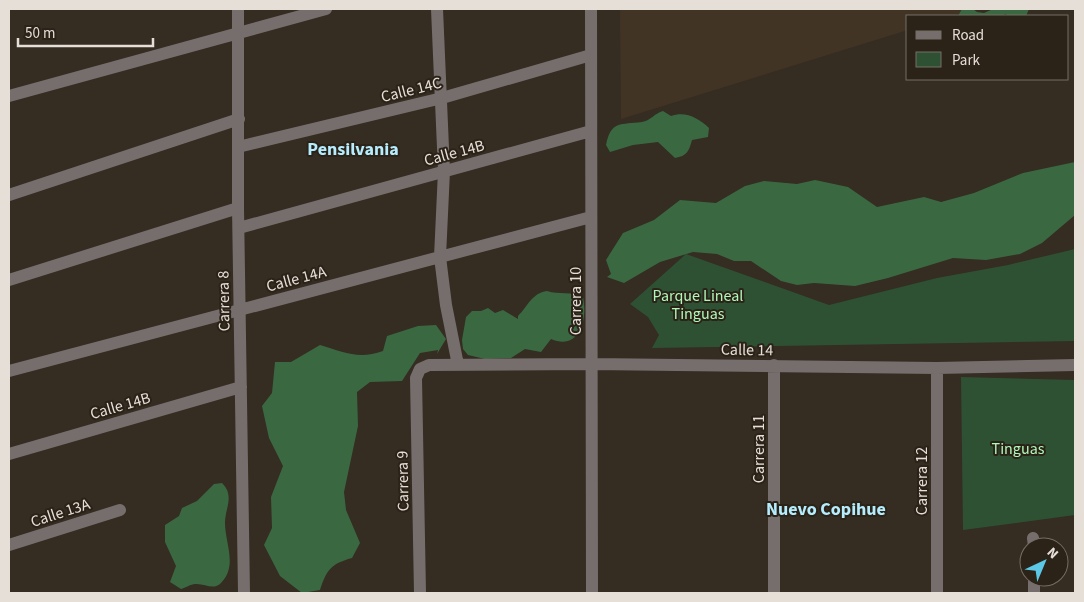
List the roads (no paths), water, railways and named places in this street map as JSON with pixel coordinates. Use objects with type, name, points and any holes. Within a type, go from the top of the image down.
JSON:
[{"type":"street","name":"Carrera 8","points":[[238,9],[238,208],[244,593]]},
{"type":"street","points":[[9,96],[326,9]]},
{"type":"street","points":[[437,9],[444,171],[440,257],[446,305],[458,365]]},
{"type":"street","name":"Carrera 10","points":[[591,9],[592,593]]},
{"type":"street","name":"Calle 14C","points":[[238,147],[442,98],[591,55]]},
{"type":"street","points":[[9,195],[239,119]]},
{"type":"street","name":"Calle 14B","points":[[239,228],[591,131]]},
{"type":"street","points":[[9,280],[238,208]]},
{"type":"street","name":"Calle 14A","points":[[9,371],[591,217]]},
{"type":"street","name":"Calle 14","points":[[420,370],[429,365],[592,364],[937,368],[1075,366]]},
{"type":"street","name":"Carrera 11","points":[[774,365],[774,593]]},
{"type":"street","name":"Carrera 12","points":[[937,368],[937,593]]},
{"type":"street","name":"Carrera 9","points":[[420,370],[416,378],[420,593]]},
{"type":"street","name":"Calle 14B","points":[[9,454],[241,387]]},
{"type":"street","name":"Calle 13A","points":[[9,545],[120,510]]},
{"type":"district","name":"Pensilvania","points":[[353,149]]},
{"type":"district","name":"Nuevo Copihue","points":[[826,509]]},
{"type":"park label","name":"Parque Lineal Tinguas","points":[[698,304]]},
{"type":"park label","name":"Tinguas","points":[[1018,448]]}]
